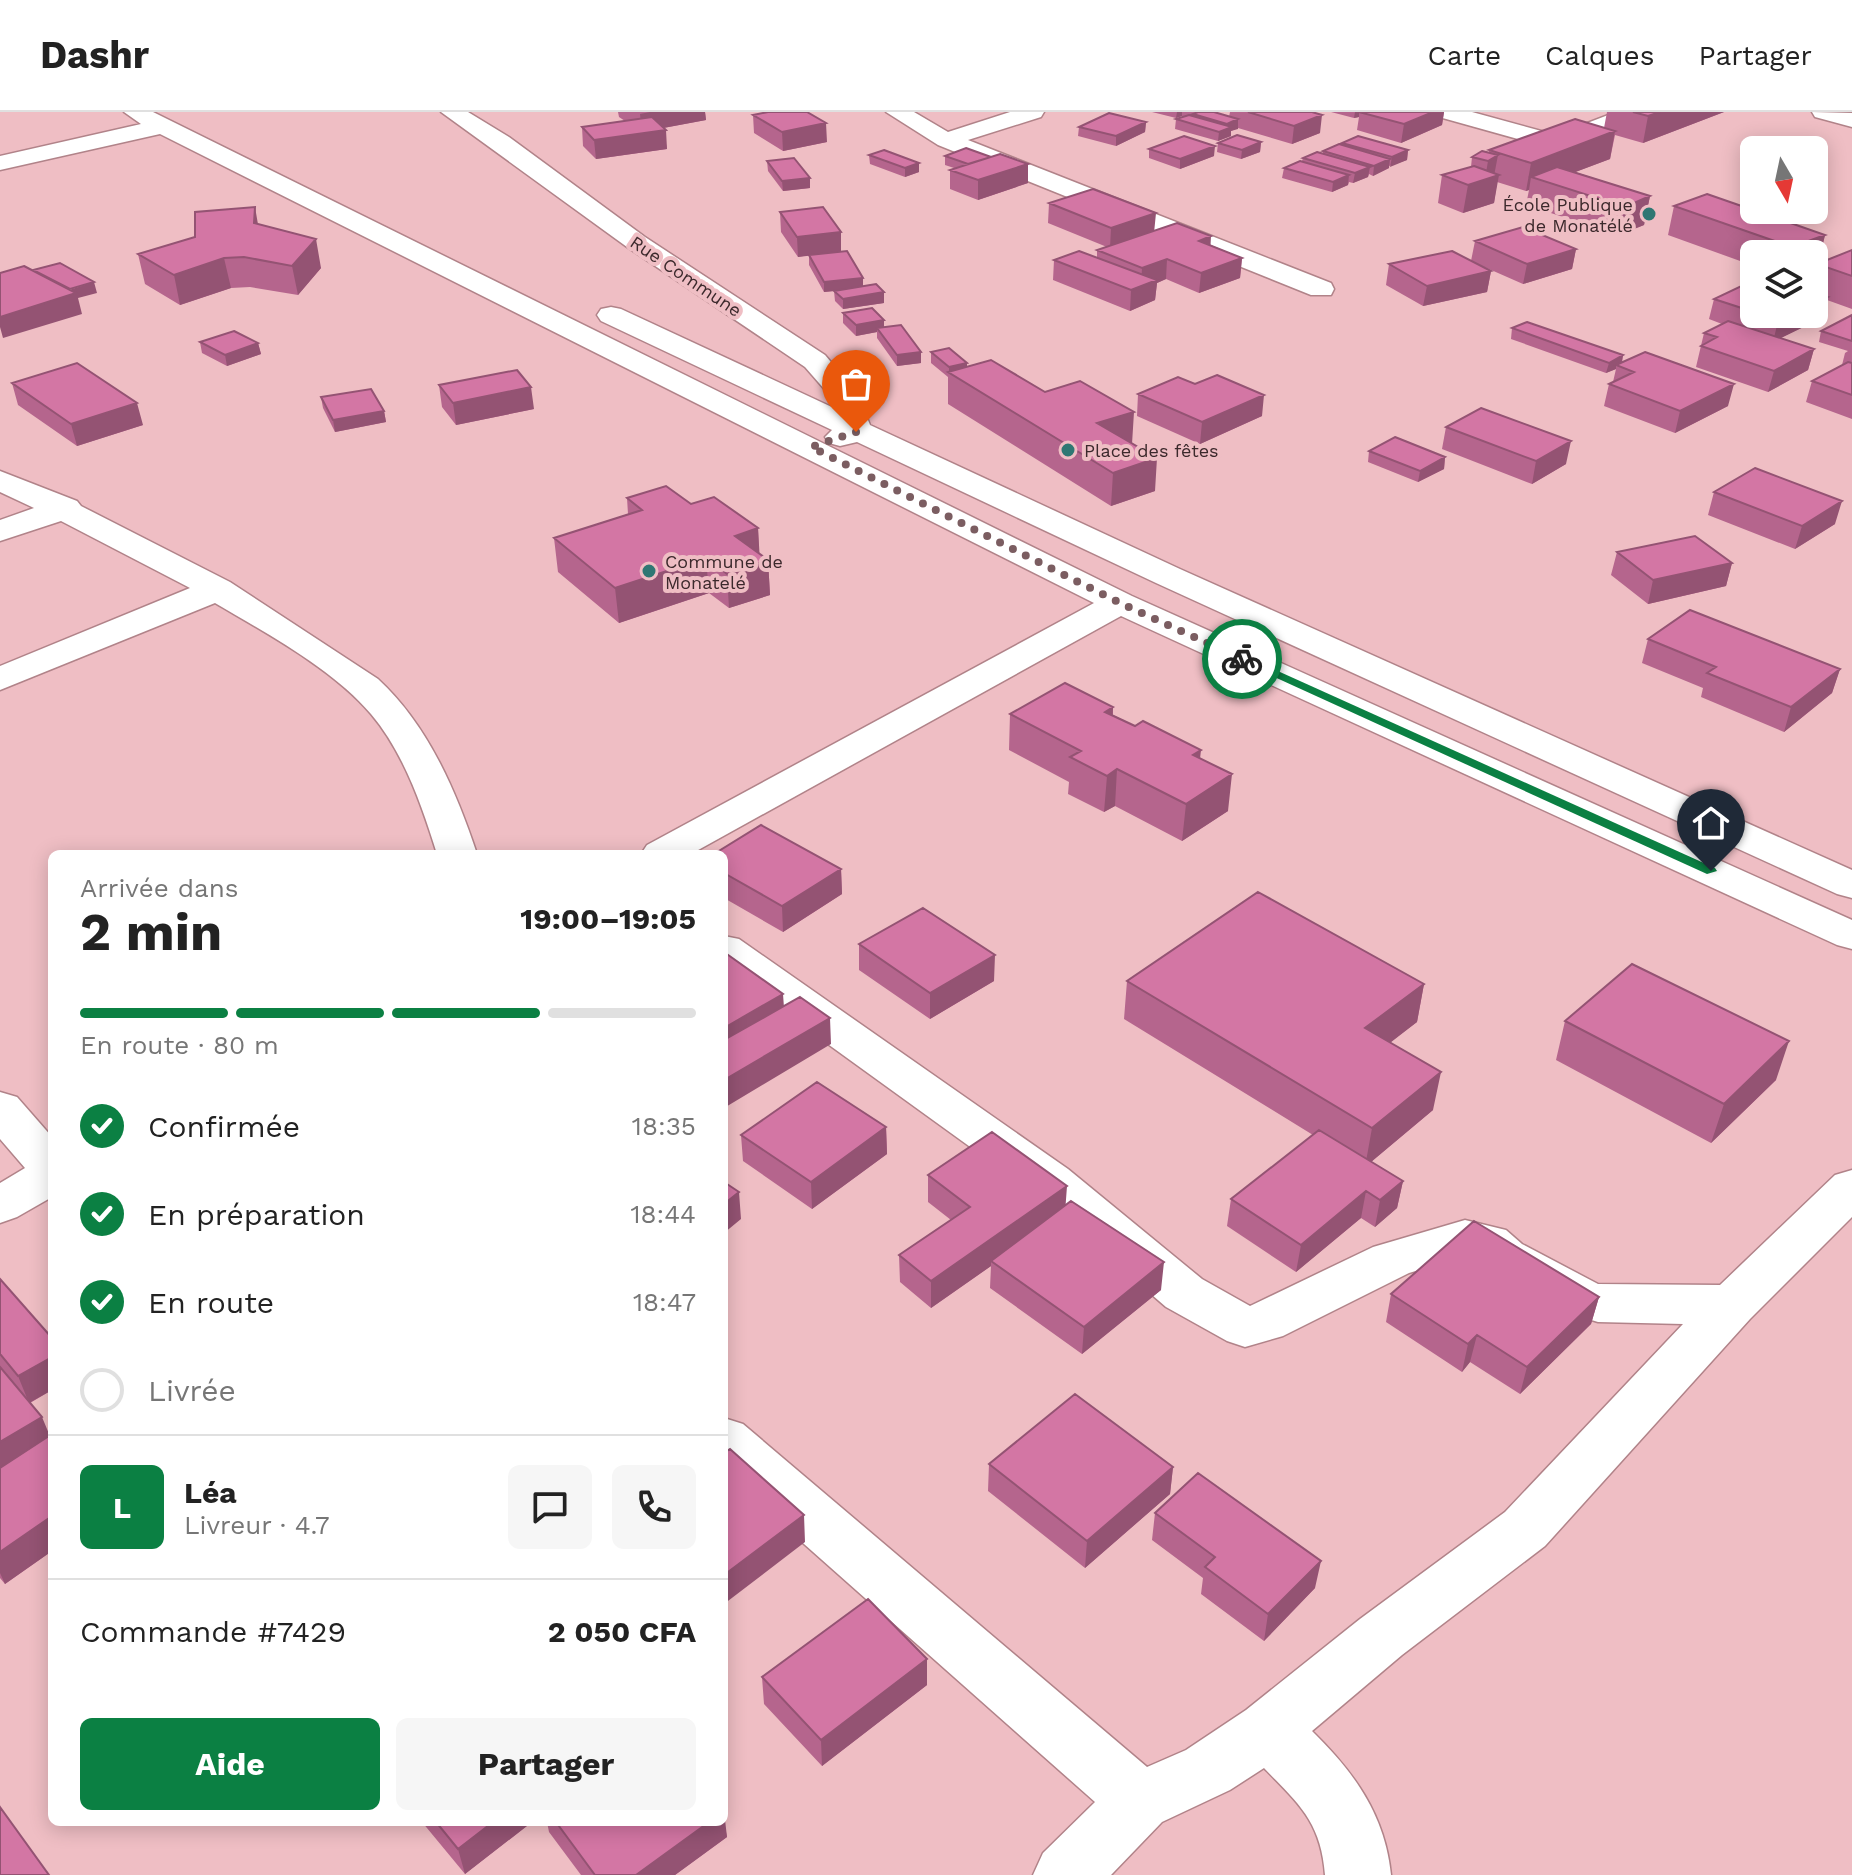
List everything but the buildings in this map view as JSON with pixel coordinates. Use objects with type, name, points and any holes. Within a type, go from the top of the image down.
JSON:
[{"type":"street","name":"Rue Commune","points":[[452,112],[501,142],[636,242],[815,361],[840,386],[854,412],[856,432]]},
{"type":"street","points":[[897,112],[946,140],[1321,289]]},
{"type":"street","points":[[946,140],[1033,112]]},
{"type":"street","points":[[1447,112],[1557,143]]},
{"type":"street","points":[[1518,158],[1637,112]]},
{"type":"street","points":[[1823,112],[1852,120]]},
{"type":"street","points":[[0,163],[164,117],[397,212],[856,432],[1850,882]]},
{"type":"street","points":[[164,117],[358,224],[1120,603],[1852,936]]},
{"type":"street","points":[[358,224],[397,212]]},
{"type":"street","points":[[811,447],[856,432]]},
{"type":"street","points":[[0,480],[66,508],[243,602],[339,666],[385,708],[420,764],[455,850]]},
{"type":"street","points":[[0,531],[66,508]]},
{"type":"street","points":[[0,679],[218,589]]},
{"type":"street","points":[[668,850],[1120,603]]},
{"type":"street","points":[[1795,909],[1850,882]]},
{"type":"street","points":[[728,952],[1051,1181],[1184,1293],[1245,1327],[1265,1322],[1391,1260],[1465,1238],[1488,1243],[1504,1257],[1567,1293],[1598,1303],[1732,1305]]},
{"type":"street","points":[[0,1108],[48,1163]]},
{"type":"street","points":[[0,1205],[48,1177]]},
{"type":"street","points":[[1066,1875],[1140,1801],[1208,1770],[1268,1730],[1381,1637],[1525,1529],[1732,1305],[1852,1187]]},
{"type":"street","points":[[728,1443],[1140,1801]]},
{"type":"street","points":[[1268,1730],[1337,1801],[1354,1838],[1358,1875]]},
{"type":"way so far","points":[[856,432],[811,447],[1120,603],[1242,659]]},
{"type":"place","name":"École Publique de Monatélé","points":[[1649,214]]},
{"type":"place","name":"Place des fêtes","points":[[1068,450]]},
{"type":"place","name":"Commune de Monatelé","points":[[649,571]]},
{"type":"route","points":[[1242,659],[1711,871]]}]
